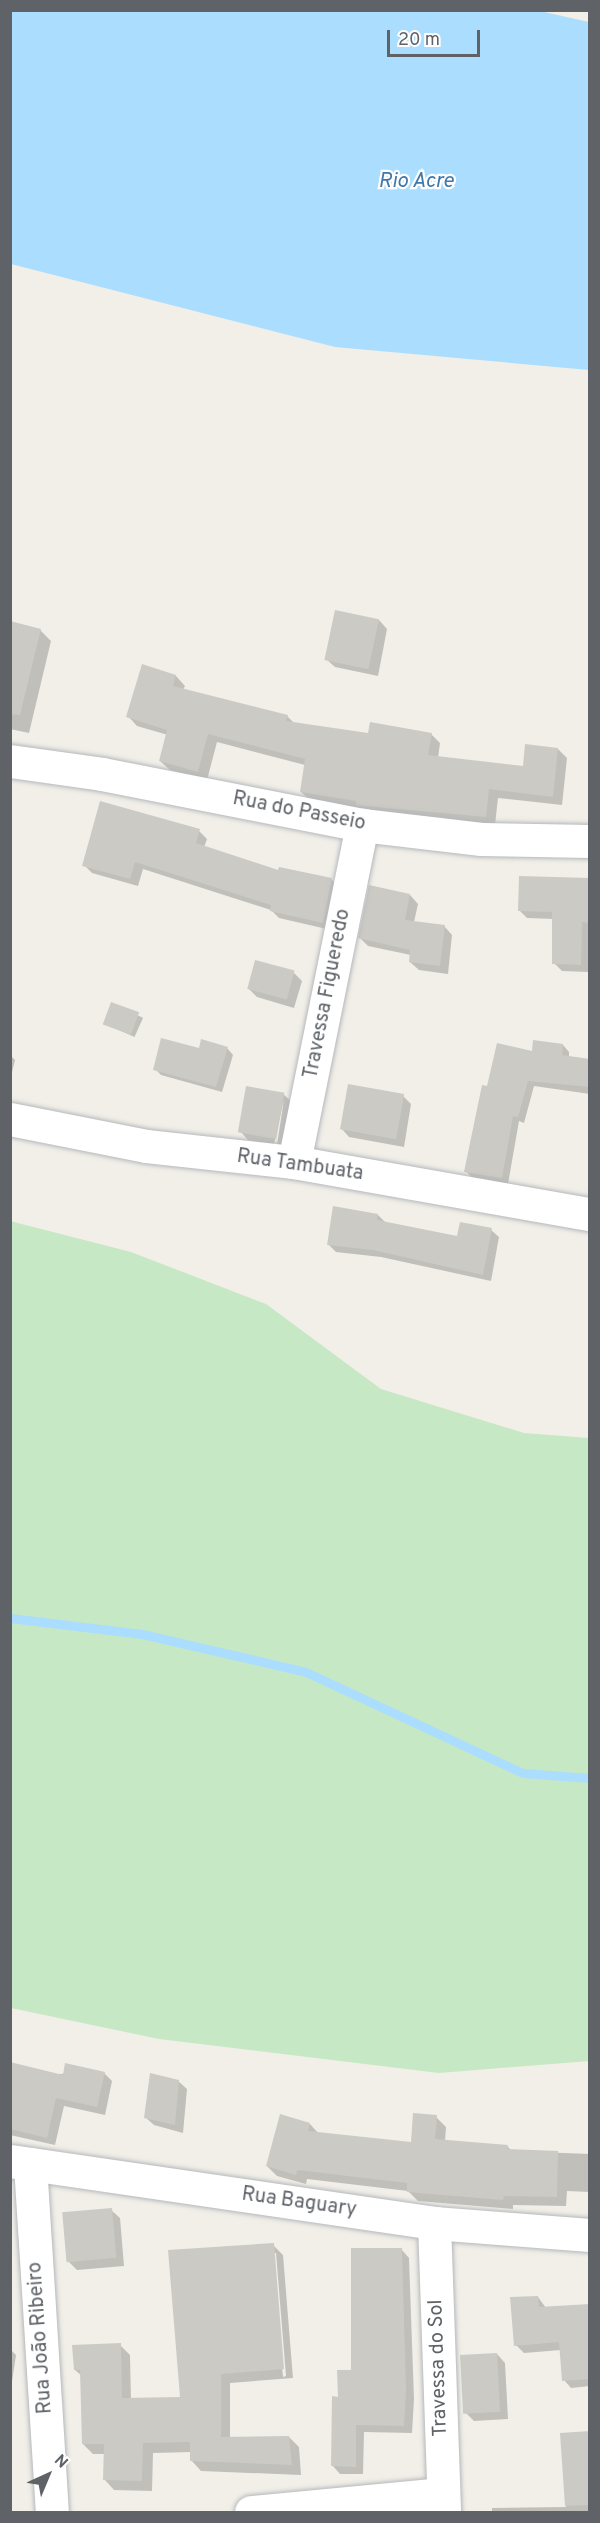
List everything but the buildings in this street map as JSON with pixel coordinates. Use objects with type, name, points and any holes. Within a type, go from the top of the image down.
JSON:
[{"type":"street","name":"Rua do Passeio","points":[[10,761],[102,774],[362,825],[481,839],[590,841]]},
{"type":"street","name":"Travessa Figueredo","points":[[294,1162],[362,825]]},
{"type":"street","name":"Rua Tambuata","points":[[10,1119],[146,1146],[294,1162],[590,1214]]},
{"type":"street","name":"Rua Baguary","points":[[20,2163],[434,2223],[590,2235]]},
{"type":"street","name":"Rua João Ribeiro","points":[[20,2163],[52,2512]]},
{"type":"street","name":"Travessa do Sol","points":[[434,2223],[443,2503]]},
{"type":"street","points":[[251,2512],[443,2503]]},
{"type":"green space","points":[[10,1221],[131,1252],[266,1304],[381,1389],[524,1433],[589,1438],[589,2061],[439,2073],[159,2039],[11,2008]]},
{"type":"water","name":"Rio Acre","points":[[535,10],[589,22],[589,370],[335,347],[11,264],[11,11]]},
{"type":"waterway","points":[[10,1618],[142,1634],[306,1672],[523,1773],[590,1778]]}]
